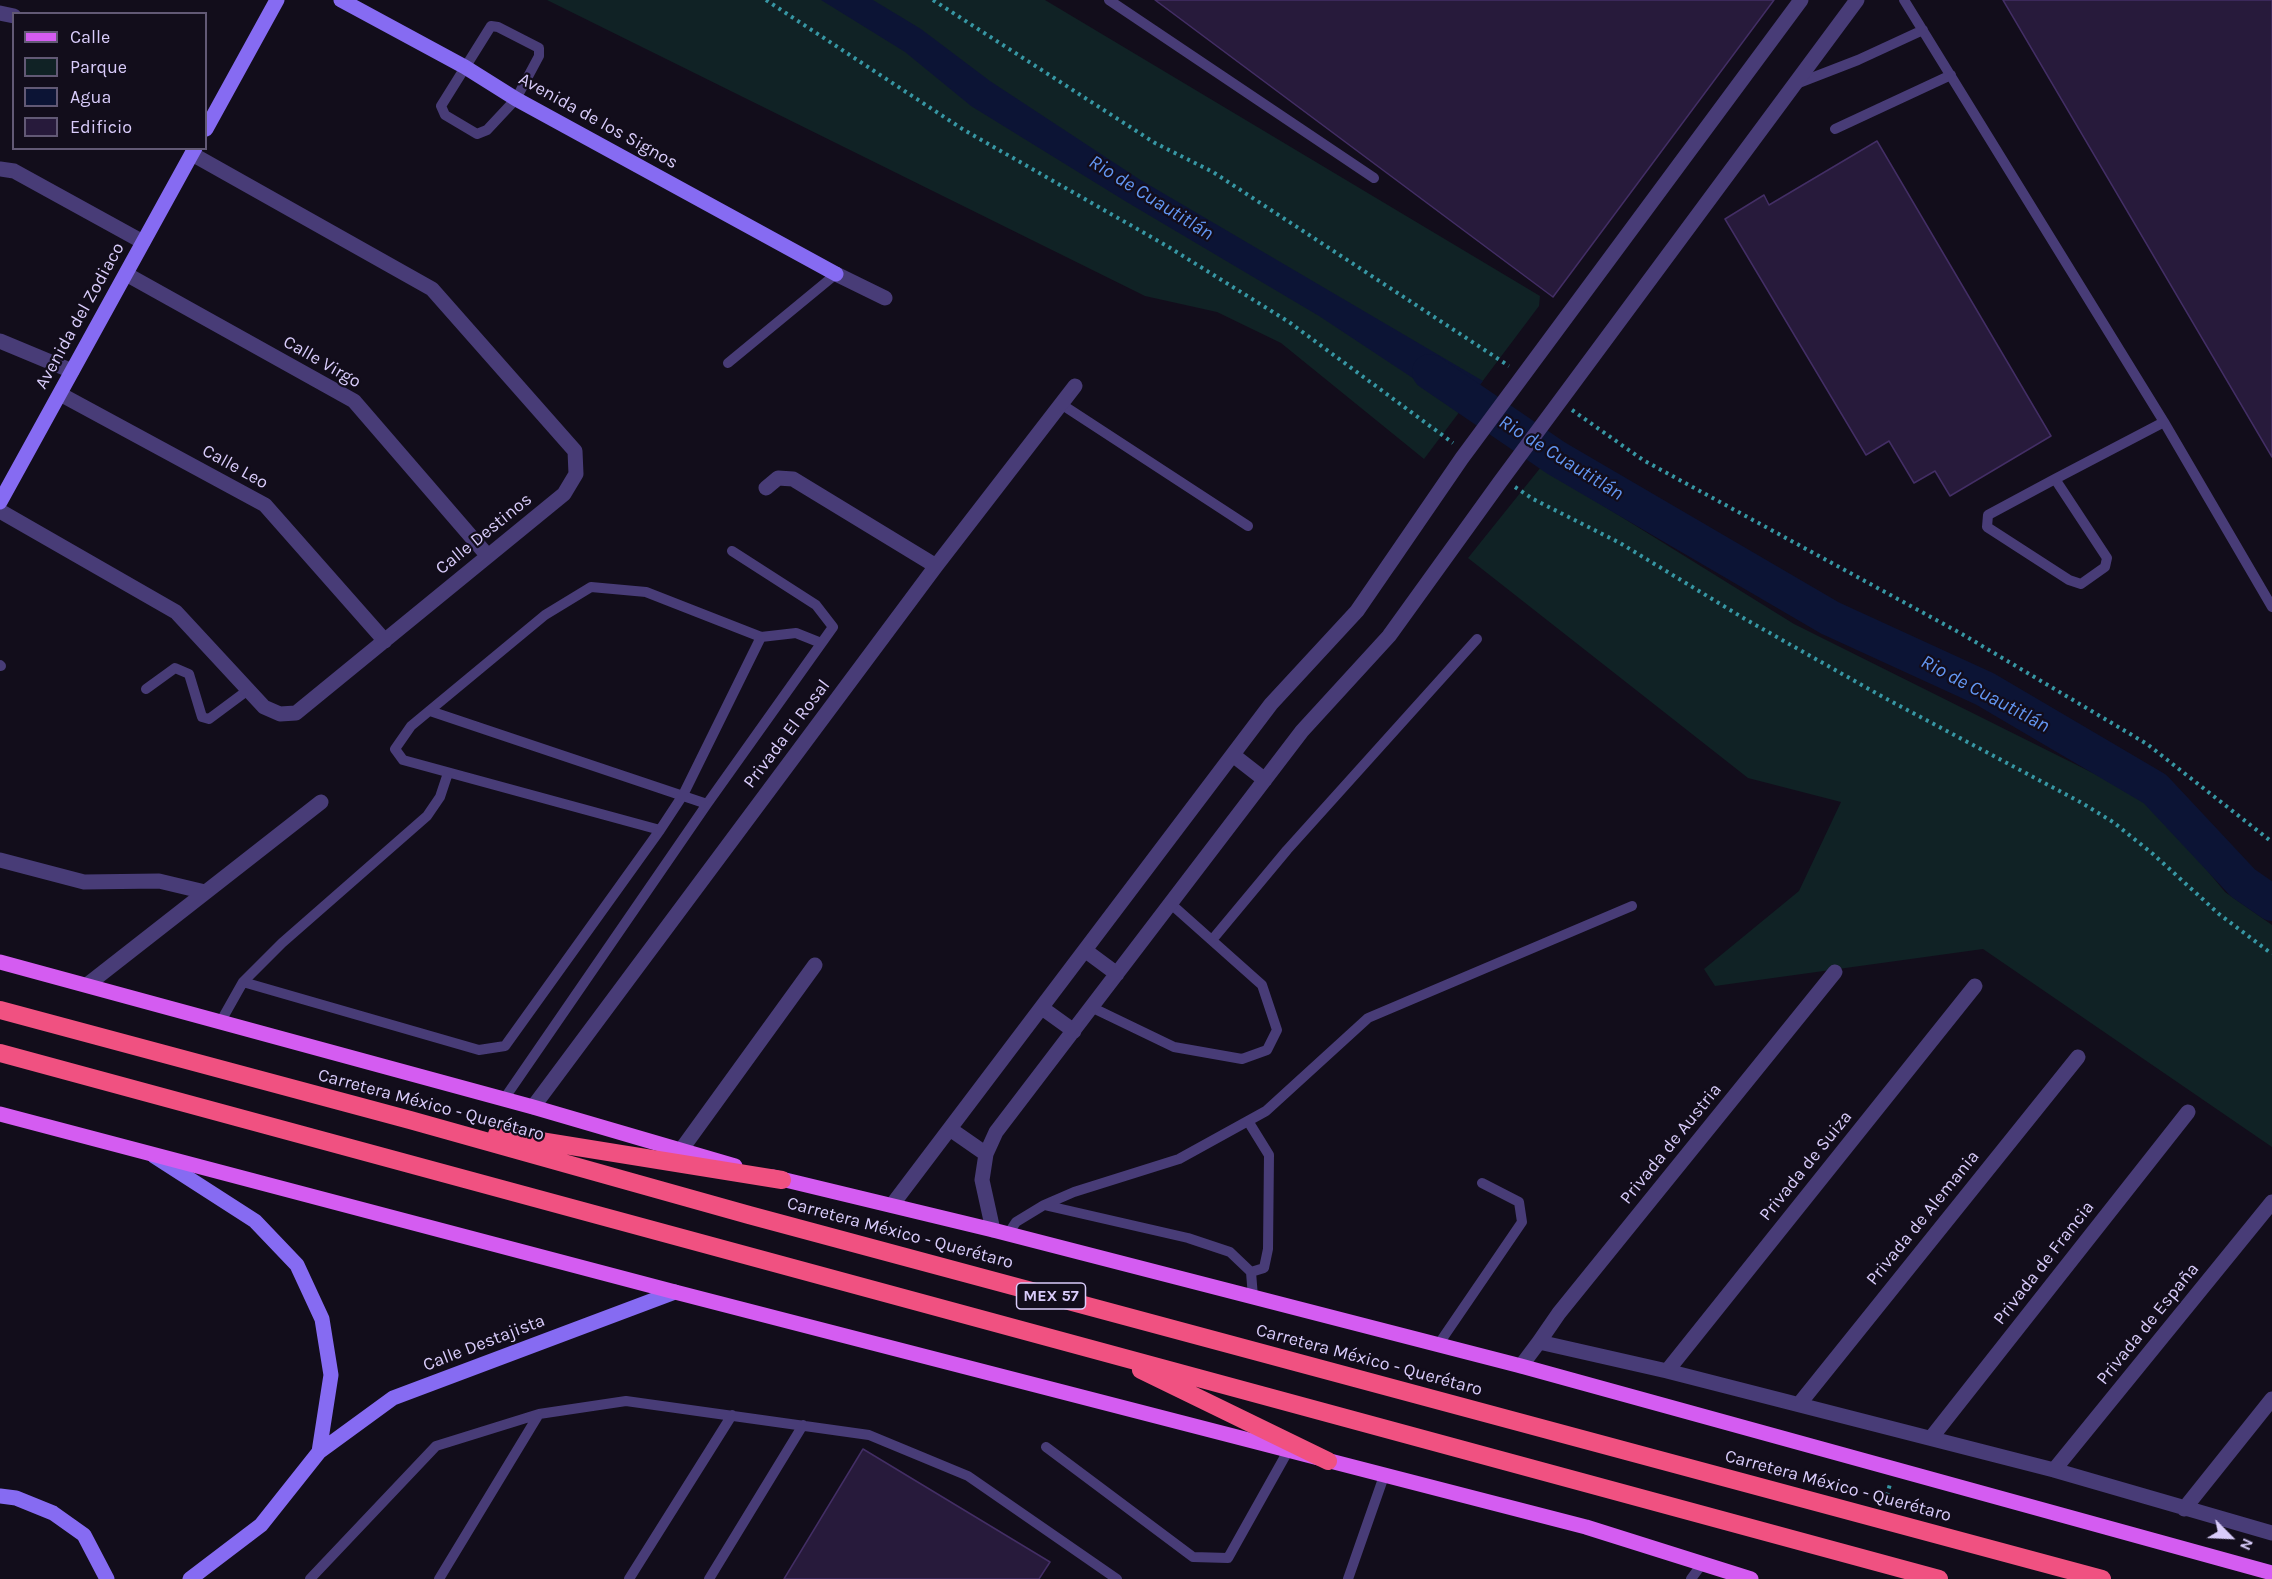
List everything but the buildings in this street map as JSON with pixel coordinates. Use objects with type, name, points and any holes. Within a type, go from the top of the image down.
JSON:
[{"type":"highway","name":"Carretera México - Querétaro","points":[[0,1010],[410,1120],[772,1221],[2102,1579]]},
{"type":"highway","name":"MEX 57","points":[[0,1053],[1940,1579]]},
{"type":"highway","points":[[410,1120],[782,1180]]},
{"type":"highway","points":[[1111,1354],[1184,1393],[1328,1461]]},
{"type":"main road","points":[[0,962],[533,1107],[782,1180],[1000,1232],[1521,1366],[2272,1573]]},
{"type":"main road","points":[[0,1114],[675,1292],[1586,1527],[1751,1579]]},
{"type":"street","points":[[209,113],[277,0]]},
{"type":"street","name":"Avenida de los Signos","points":[[341,0],[465,67],[516,99],[836,274]]},
{"type":"street","points":[[892,1205],[1271,705],[1357,611],[1462,458],[1802,0]]},
{"type":"street","points":[[1000,1232],[982,1180],[986,1154],[996,1132],[1302,731],[1389,636],[1500,482],[1857,0]]},
{"type":"street","name":"Avenida del Zodiaco","points":[[0,502],[193,151]]},
{"type":"street","name":"Calle Destinos","points":[[0,511],[176,612],[264,707],[280,714],[296,713],[564,494],[576,474],[575,451],[432,288],[193,151]]},
{"type":"street","points":[[0,169],[14,171],[143,242]]},
{"type":"street","name":"Calle Virgo","points":[[126,274],[354,401],[487,555]]},
{"type":"street","points":[[836,274],[885,298]]},
{"type":"street","points":[[0,341],[72,371]]},
{"type":"street","name":"Privada El Rosal","points":[[533,1107],[936,566],[1075,386]]},
{"type":"street","name":"Calle Leo","points":[[60,394],[265,505],[385,641]]},
{"type":"street","points":[[766,488],[778,478],[793,479],[936,566]]},
{"type":"street","points":[[1233,755],[1265,780]]},
{"type":"street","points":[[87,985],[321,802]]},
{"type":"street","points":[[0,860],[84,882],[159,881],[205,892]]},
{"type":"street","points":[[1086,951],[1117,974]]},
{"type":"street","points":[[681,1150],[815,965]]},
{"type":"street","name":"Privada de Austria","points":[[1521,1366],[1559,1313],[1835,972]]},
{"type":"street","name":"Privada de Suiza","points":[[1667,1371],[1975,986]]},
{"type":"street","points":[[1041,1008],[1074,1031]]},
{"type":"street","name":"Privada de Alemania","points":[[1800,1403],[2078,1057]]},
{"type":"street","name":"Privada de Francia","points":[[1931,1438],[2188,1112]]},
{"type":"street","points":[[950,1129],[986,1154]]},
{"type":"street","name":"Calle Destajista","points":[[149,1152],[255,1221],[297,1265],[322,1319],[331,1376],[319,1452]]},
{"type":"street","name":"Privada de España","points":[[2054,1470],[2272,1202]]},
{"type":"street","name":"Calle Destajista","points":[[190,1579],[261,1525],[319,1452],[393,1398],[675,1292]]},
{"type":"street","points":[[1539,1342],[1800,1403],[2054,1470],[2272,1533]]},
{"type":"street","points":[[2184,1509],[2272,1399]]},
{"type":"street","points":[[0,1496],[16,1498],[53,1513],[84,1534],[107,1579]]},
{"type":"lane","points":[[1109,0],[1374,178]]},
{"type":"lane","points":[[1904,0],[2164,422],[2272,607]]},
{"type":"lane","points":[[491,26],[498,27],[539,48],[540,56],[516,99],[487,130],[477,135],[445,115],[441,106],[491,26]]},
{"type":"lane","points":[[1794,85],[1858,60],[1923,30]]},
{"type":"lane","points":[[1835,129],[1951,75]]},
{"type":"lane","points":[[728,363],[836,274]]},
{"type":"lane","points":[[1061,404],[1248,526]]},
{"type":"lane","points":[[2055,479],[2107,558],[2105,567],[2081,584],[2068,580],[1987,527],[1988,515],[2055,479],[2164,422]]},
{"type":"lane","points":[[504,1099],[707,804],[833,627],[816,605],[732,551]]},
{"type":"lane","points":[[660,830],[403,760],[395,749],[411,726],[545,615],[591,586],[646,592],[760,637],[796,633],[821,643]]},
{"type":"lane","points":[[243,982],[479,1050],[506,1046],[683,795],[760,637]]},
{"type":"lane","points":[[1212,940],[1287,850],[1477,639]]},
{"type":"lane","points":[[146,689],[175,668],[189,674],[202,717],[209,719],[248,690]]},
{"type":"lane","points":[[430,711],[707,804]]},
{"type":"lane","points":[[221,1021],[243,982],[282,943],[427,816],[440,797],[448,773]]},
{"type":"lane","points":[[1092,1008],[1174,1047],[1242,1059],[1267,1050],[1277,1030],[1262,985],[1171,904]]},
{"type":"lane","points":[[1000,1232],[1044,1205],[1074,1192],[1179,1159],[1266,1111],[1368,1018],[1632,906]]},
{"type":"lane","points":[[1248,1121],[1269,1155],[1268,1249],[1264,1268],[1251,1272]]},
{"type":"lane","points":[[1438,1345],[1522,1222],[1519,1202],[1482,1183]]},
{"type":"lane","points":[[1044,1205],[1188,1238],[1230,1252],[1251,1272],[1253,1297]]},
{"type":"lane","points":[[310,1579],[436,1446],[539,1414],[626,1401],[869,1435],[968,1476],[1117,1579]]},
{"type":"lane","points":[[439,1579],[539,1414]]},
{"type":"lane","points":[[629,1579],[732,1415]]},
{"type":"lane","points":[[709,1579],[802,1425]]},
{"type":"lane","points":[[1046,1447],[1193,1557],[1228,1558],[1288,1450]]},
{"type":"lane","points":[[1348,1579],[1384,1476]]},
{"type":"lane","points":[[1691,1579],[1702,1564]]},
{"type":"path","points":[[933,0],[1155,143],[1213,172],[1515,370]]},
{"type":"path","points":[[1564,405],[1643,459],[1962,634],[2147,744],[2272,842]]},
{"type":"green space","points":[[547,0],[1045,0],[1540,296],[1539,306],[1424,459],[1281,343],[1217,312],[1145,296]]},
{"type":"green space","points":[[1541,467],[1794,624],[2141,797],[2182,840],[2225,892],[2272,925],[2272,1147],[1983,949],[1715,986],[1704,969],[1799,891],[1841,802],[1748,778],[1468,558]]},
{"type":"water","points":[[821,0],[873,0],[921,29],[990,81],[1139,179],[1483,381],[1461,410],[1319,316],[971,106],[905,52]]},
{"type":"waterway","name":"Rio de Cuautitlán","points":[[1430,372],[1556,458],[1830,618],[1985,689],[2155,789],[2243,883],[2272,903]]}]
